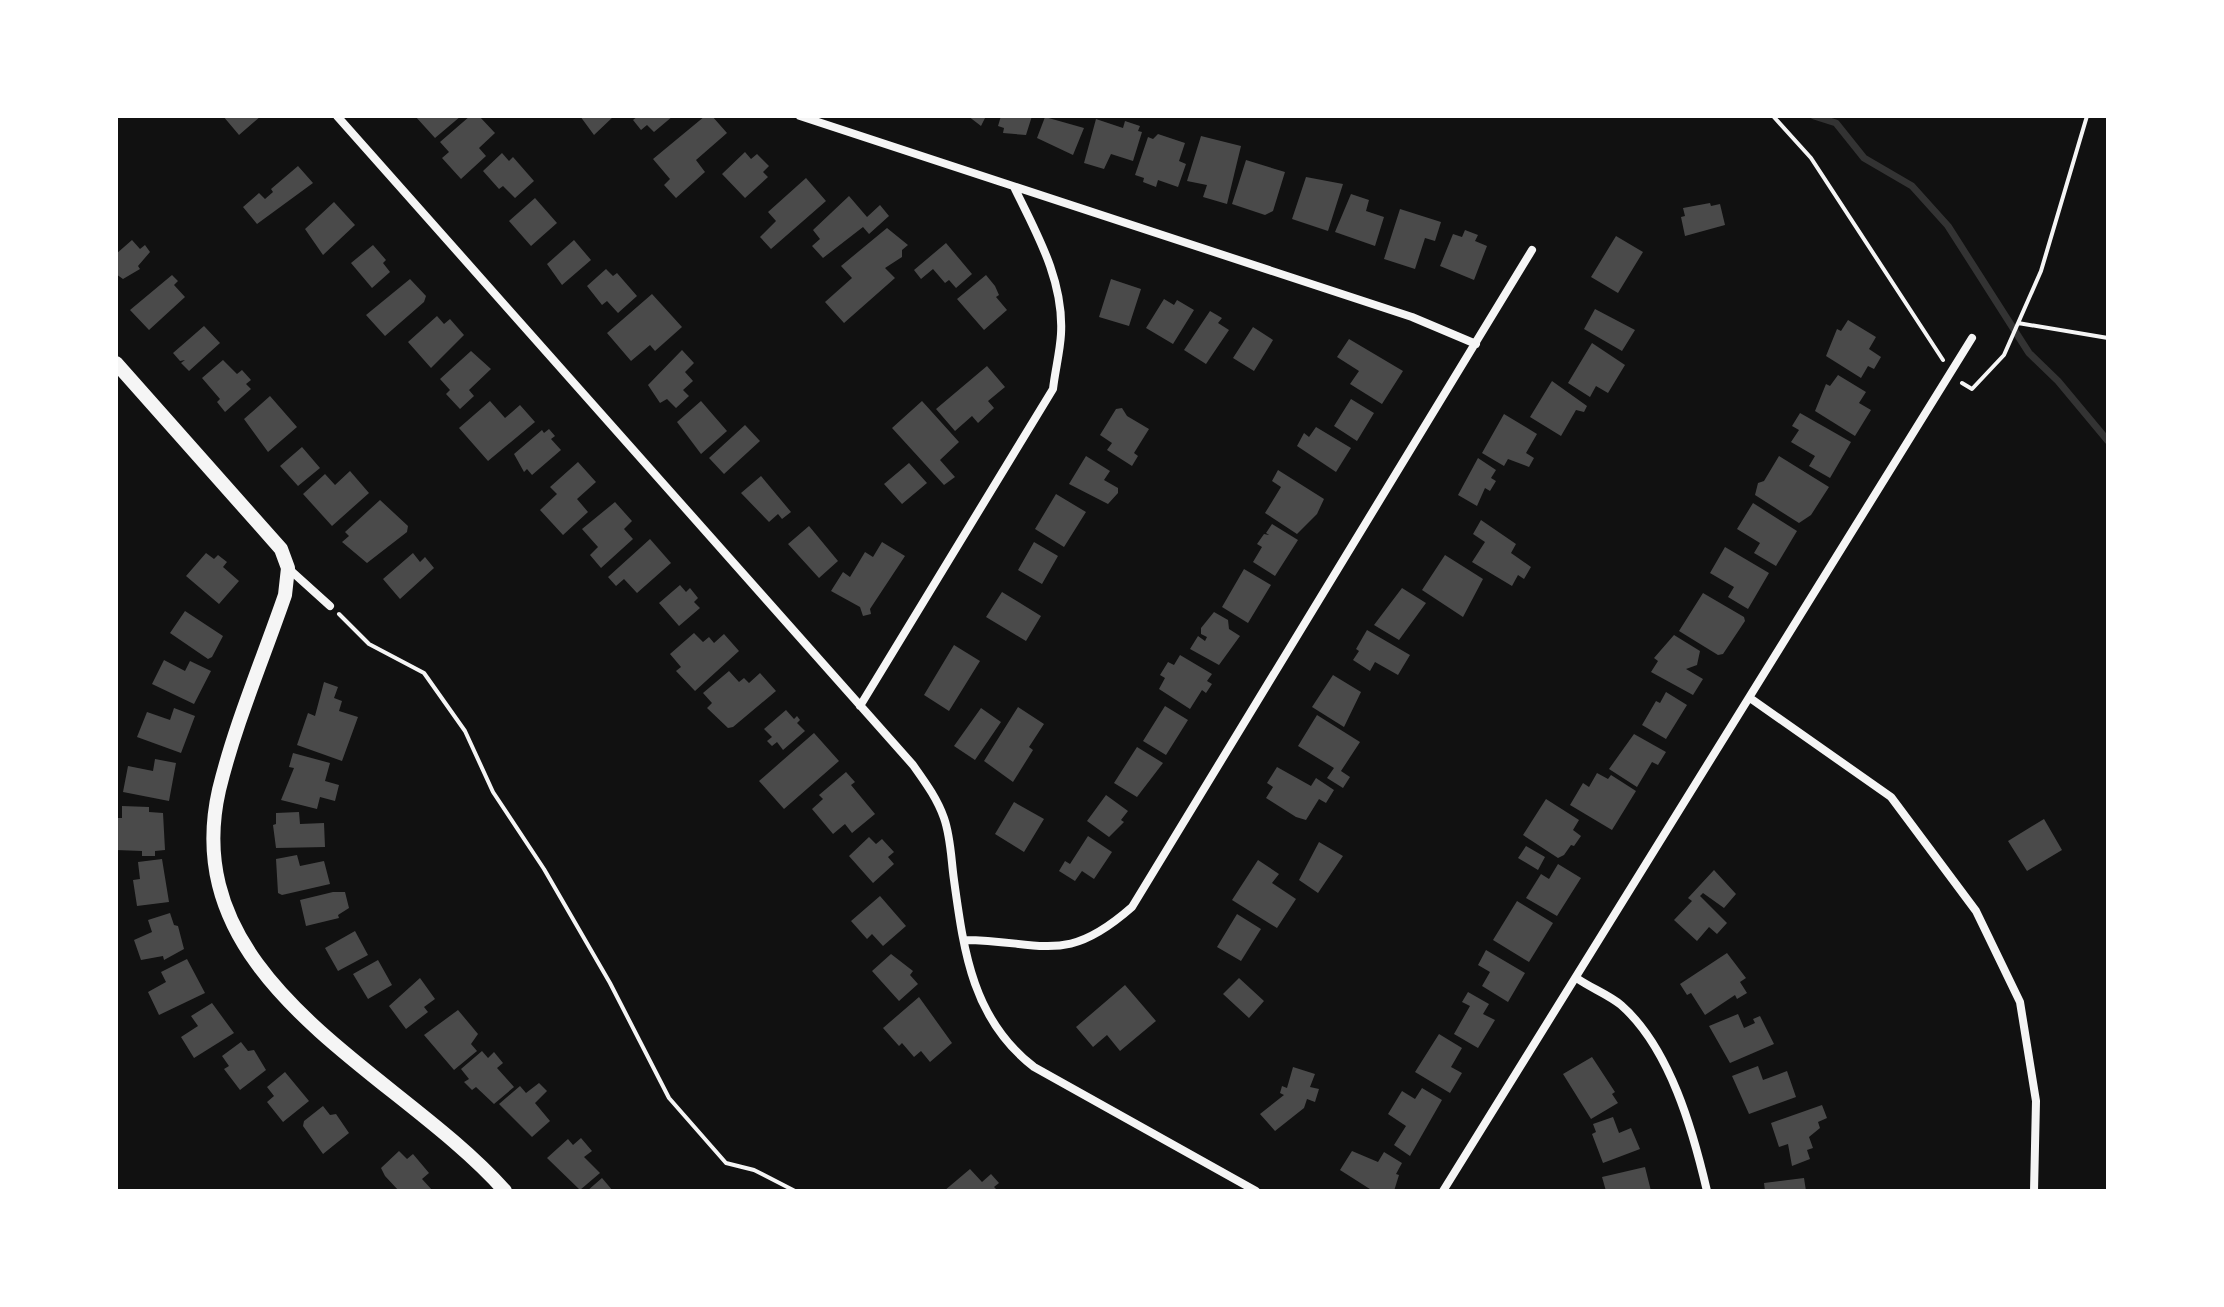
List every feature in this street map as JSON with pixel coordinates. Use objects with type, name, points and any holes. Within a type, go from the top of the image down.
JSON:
[{"type":"street","points":[[337,116],[913,765],[938,806],[949,840],[974,983],[987,1017],[1008,1047],[1034,1067],[1256,1191]]},
{"type":"street","points":[[800,116],[1412,317],[1476,344]]},
{"type":"street","points":[[860,706],[1053,389],[1061,334],[1059,295],[1047,255],[1015,189]]},
{"type":"street","points":[[965,940],[1046,948],[1077,945],[1104,932],[1132,907],[1532,250]]},
{"type":"street","points":[[1443,1191],[1578,979],[1972,338]]},
{"type":"street","points":[[116,363],[281,549],[288,568],[285,595],[219,791],[214,846],[222,898],[241,944],[279,993],[452,1139],[505,1191]]},
{"type":"street","points":[[288,568],[330,606]]},
{"type":"street","points":[[1750,698],[1891,797],[1976,911],[2020,1002],[2036,1101],[2034,1191]]},
{"type":"street","points":[[1578,979],[1621,1005],[1649,1041],[1673,1082],[1694,1133],[1707,1191]]},
{"type":"path","points":[[1773,116],[1811,158],[1951,375],[1972,389],[2004,355],[2041,271],[2087,116]]},
{"type":"path","points":[[2018,323],[2108,338]]},
{"type":"path","points":[[330,606],[369,644],[424,673],[457,720],[493,792],[544,869],[610,983],[669,1098],[726,1163],[754,1170],[795,1191]]},
{"type":"building","points":[[223,116],[261,116],[239,135]]},
{"type":"building","points":[[415,116],[461,116],[435,138]]},
{"type":"building","points":[[470,116],[479,116],[495,133],[479,148],[486,156],[461,179],[442,158],[449,152],[440,142]]},
{"type":"building","points":[[580,116],[614,116],[594,135]]},
{"type":"building","points":[[638,116],[673,116],[654,132],[647,125],[641,130],[633,120]]},
{"type":"building","points":[[705,116],[712,116],[727,133],[696,160],[705,172],[676,198],[664,185],[670,179],[653,159]]},
{"type":"building","points":[[968,116],[986,116],[981,126]]},
{"type":"building","points":[[1001,116],[1032,116],[1026,135],[1003,133],[1004,128],[998,126]]},
{"type":"building","points":[[1045,117],[1084,128],[1073,155],[1037,138]]},
{"type":"building","points":[[1096,119],[1123,128],[1125,121],[1140,126],[1138,131],[1142,132],[1133,161],[1111,154],[1104,169],[1084,163]]},
{"type":"building","points":[[1158,134],[1185,143],[1179,161],[1186,164],[1178,187],[1158,180],[1156,187],[1135,175],[1148,137],[1153,139]]},
{"type":"building","points":[[1201,136],[1241,146],[1227,204],[1203,197],[1207,185],[1187,181]]},
{"type":"building","points":[[745,152],[751,159],[757,154],[769,166],[763,172],[768,177],[745,198],[722,174]]},
{"type":"building","points":[[502,153],[509,161],[513,157],[534,181],[515,198],[503,186],[499,189],[483,171]]},
{"type":"building","points":[[1246,160],[1285,172],[1273,211],[1265,215],[1232,204]]},
{"type":"building","points":[[298,166],[313,183],[257,224],[243,207],[259,193],[265,199],[273,192],[271,189]]},
{"type":"building","points":[[1306,177],[1343,184],[1328,231],[1292,219]]},
{"type":"building","points":[[806,178],[826,201],[771,249],[760,237],[776,221],[768,212]]},
{"type":"building","points":[[1351,194],[1369,200],[1366,211],[1384,217],[1375,246],[1335,232]]},
{"type":"building","points":[[849,196],[867,217],[880,205],[889,216],[869,234],[863,227],[823,258],[812,246],[820,239],[813,230]]},
{"type":"building","points":[[535,198],[557,223],[531,246],[509,221]]},
{"type":"building","points":[[334,202],[355,225],[323,255],[305,229]]},
{"type":"building","points":[[1710,203],[1711,206],[1720,204],[1725,225],[1685,236],[1681,217],[1685,216],[1683,208]]},
{"type":"building","points":[[1400,209],[1441,222],[1435,241],[1425,238],[1415,269],[1384,259]]},
{"type":"building","points":[[887,228],[908,245],[902,250],[902,257],[885,268],[895,278],[844,323],[825,302],[852,278],[841,266]]},
{"type":"building","points":[[1465,230],[1478,235],[1475,241],[1487,246],[1474,280],[1440,266],[1453,234],[1462,237]]},
{"type":"building","points":[[1616,236],[1643,252],[1618,293],[1591,277]]},
{"type":"building","points":[[132,240],[140,249],[145,245],[150,252],[138,266],[140,269],[123,279],[116,274],[116,254]]},
{"type":"building","points":[[574,240],[591,260],[562,285],[547,264]]},
{"type":"building","points":[[946,243],[972,274],[956,288],[949,280],[945,283],[933,269],[921,279],[914,270]]},
{"type":"building","points":[[373,245],[386,260],[383,263],[390,272],[372,288],[351,263]]},
{"type":"building","points":[[606,269],[613,276],[617,273],[637,296],[618,313],[607,301],[602,305],[587,286]]},
{"type":"building","points":[[172,275],[178,281],[174,285],[185,297],[149,330],[130,310]]},
{"type":"building","points":[[986,275],[995,286],[999,295],[996,297],[1007,310],[984,330],[957,299]]},
{"type":"building","points":[[410,279],[426,296],[424,302],[385,336],[366,315]]},
{"type":"building","points":[[1111,279],[1141,289],[1129,326],[1099,317]]},
{"type":"building","points":[[652,294],[682,327],[655,351],[650,345],[631,361],[607,333]]},
{"type":"building","points":[[1164,299],[1174,305],[1177,300],[1194,310],[1173,344],[1146,328]]},
{"type":"building","points":[[1595,309],[1635,330],[1622,351],[1584,329]]},
{"type":"building","points":[[1210,311],[1222,318],[1218,323],[1229,330],[1206,364],[1184,350]]},
{"type":"building","points":[[437,316],[444,324],[450,319],[464,335],[431,368],[408,342]]},
{"type":"building","points":[[1848,320],[1876,337],[1869,349],[1881,357],[1874,369],[1868,366],[1861,378],[1826,356],[1837,329],[1841,331]]},
{"type":"building","points":[[204,326],[220,343],[189,371],[181,363],[185,360],[180,361],[173,353]]},
{"type":"building","points":[[1253,327],[1273,340],[1254,371],[1233,358]]},
{"type":"building","points":[[1349,339],[1403,371],[1382,404],[1350,384],[1359,371],[1337,357]]},
{"type":"building","points":[[1592,343],[1625,365],[1608,393],[1596,386],[1590,397],[1568,383]]},
{"type":"building","points":[[682,350],[694,363],[685,372],[693,381],[683,390],[689,396],[676,408],[667,399],[660,403],[648,385]]},
{"type":"building","points":[[471,351],[491,369],[469,390],[474,396],[460,409],[446,394],[450,390],[440,379]]},
{"type":"building","points":[[223,360],[237,374],[242,370],[251,380],[246,384],[251,389],[225,412],[217,402],[220,399],[202,378]]},
{"type":"building","points":[[987,366],[1005,387],[988,401],[994,408],[978,423],[972,416],[955,431],[936,409]]},
{"type":"building","points":[[1838,375],[1866,392],[1859,403],[1871,410],[1855,436],[1815,411],[1826,384],[1830,386]]},
{"type":"building","points":[[1552,381],[1587,406],[1584,412],[1576,410],[1561,436],[1530,417]]},
{"type":"building","points":[[270,396],[297,427],[268,452],[244,419]]},
{"type":"building","points":[[1351,399],[1374,413],[1357,441],[1334,426]]},
{"type":"building","points":[[490,401],[505,418],[520,405],[535,422],[488,461],[459,428]]},
{"type":"building","points":[[701,401],[727,431],[701,454],[677,422]]},
{"type":"building","points":[[922,401],[959,442],[940,460],[955,477],[944,485],[892,428]]},
{"type":"building","points":[[1122,408],[1127,416],[1149,429],[1134,453],[1138,456],[1132,466],[1107,450],[1112,443],[1100,435],[1116,409]]},
{"type":"building","points":[[1800,413],[1851,442],[1830,478],[1809,466],[1815,456],[1791,442],[1799,430],[1792,426]]},
{"type":"building","points":[[1504,414],[1537,434],[1526,453],[1534,458],[1529,467],[1508,459],[1504,466],[1482,453]]},
{"type":"building","points":[[745,425],[760,441],[724,474],[709,458]]},
{"type":"building","points":[[1316,427],[1351,448],[1336,472],[1297,446],[1304,433],[1309,437]]},
{"type":"building","points":[[549,429],[555,436],[551,439],[561,450],[532,475],[527,469],[524,472],[514,454],[542,430],[544,433]]},
{"type":"building","points":[[302,447],[320,468],[298,486],[280,466]]},
{"type":"building","points":[[1086,456],[1110,471],[1104,480],[1118,488],[1118,493],[1108,504],[1069,484]]},
{"type":"building","points":[[1779,456],[1829,487],[1811,515],[1799,523],[1755,495],[1758,483],[1764,481]]},
{"type":"building","points":[[1478,458],[1496,470],[1491,478],[1496,481],[1490,491],[1485,488],[1477,506],[1458,495]]},
{"type":"building","points":[[578,462],[596,482],[577,499],[588,512],[563,535],[540,510],[557,494],[550,487]]},
{"type":"building","points":[[909,463],[927,483],[902,504],[884,484]]},
{"type":"building","points":[[1278,470],[1324,499],[1317,514],[1297,534],[1265,513],[1281,487],[1272,481]]},
{"type":"building","points":[[350,471],[369,493],[332,526],[303,494],[325,474],[335,485]]},
{"type":"building","points":[[761,476],[791,512],[782,519],[778,514],[769,522],[741,493]]},
{"type":"building","points":[[1056,494],[1086,512],[1064,547],[1035,529]]},
{"type":"building","points":[[380,500],[408,526],[407,532],[367,563],[342,542],[349,536],[345,532]]},
{"type":"building","points":[[615,502],[632,521],[624,529],[633,539],[601,568],[590,555],[598,547],[582,529]]},
{"type":"building","points":[[1753,503],[1797,531],[1776,566],[1754,553],[1760,543],[1737,529]]},
{"type":"building","points":[[1481,520],[1516,544],[1511,553],[1531,567],[1524,579],[1518,575],[1512,586],[1472,562],[1485,542],[1473,534]]},
{"type":"building","points":[[1272,524],[1298,540],[1275,576],[1253,562],[1262,547],[1257,544],[1264,534],[1269,535],[1266,533]]},
{"type":"building","points":[[809,526],[838,561],[819,578],[788,544]]},
{"type":"building","points":[[650,539],[671,563],[637,593],[624,579],[616,586],[608,577]]},
{"type":"building","points":[[882,542],[905,556],[870,609],[871,614],[863,616],[860,607],[831,591],[843,572],[850,577],[865,552],[873,557]]},
{"type":"building","points":[[1034,542],[1058,556],[1042,584],[1018,570]]},
{"type":"building","points":[[1725,547],[1769,573],[1748,609],[1728,597],[1734,587],[1710,573]]},
{"type":"building","points":[[206,553],[214,559],[218,555],[227,562],[223,567],[239,581],[219,604],[186,576]]},
{"type":"building","points":[[413,553],[420,562],[425,557],[434,568],[400,599],[383,579]]},
{"type":"building","points":[[1445,555],[1483,579],[1463,617],[1422,590]]},
{"type":"building","points":[[1244,569],[1271,585],[1248,623],[1222,607]]},
{"type":"building","points":[[680,585],[686,592],[690,588],[698,598],[694,602],[700,608],[679,626],[659,603]]},
{"type":"building","points":[[1402,588],[1426,603],[1399,640],[1374,625]]},
{"type":"building","points":[[1002,592],[1041,616],[1026,641],[986,617]]},
{"type":"building","points":[[1703,593],[1744,617],[1745,621],[1723,654],[1718,655],[1679,631]]},
{"type":"building","points":[[185,611],[223,636],[212,657],[208,659],[170,633]]},
{"type":"building","points":[[1214,612],[1228,620],[1229,629],[1240,636],[1219,665],[1190,649],[1198,636],[1205,641],[1207,637],[1201,634],[1201,628]]},
{"type":"building","points":[[1367,630],[1410,655],[1398,675],[1375,662],[1370,671],[1353,660]]},
{"type":"building","points":[[694,633],[703,642],[709,637],[714,643],[724,634],[739,651],[695,691],[676,671],[681,667],[670,654]]},
{"type":"building","points":[[1674,635],[1700,651],[1697,665],[1686,669],[1703,679],[1693,695],[1651,672],[1658,661],[1654,658]]},
{"type":"building","points":[[954,645],[980,661],[949,711],[924,695]]},
{"type":"building","points":[[1180,655],[1212,674],[1207,681],[1212,684],[1206,693],[1202,690],[1190,709],[1159,689],[1165,678],[1160,675],[1168,662],[1174,665]]},
{"type":"building","points":[[164,660],[185,671],[190,661],[211,671],[194,704],[152,684]]},
{"type":"building","points":[[729,671],[739,682],[744,678],[749,683],[760,673],[776,691],[728,728],[707,708],[712,703],[703,693]]},
{"type":"building","points":[[1333,675],[1361,692],[1344,727],[1312,707]]},
{"type":"building","points":[[324,682],[338,687],[334,698],[342,701],[339,711],[358,717],[342,761],[297,745],[308,713],[315,716]]},
{"type":"building","points":[[1666,692],[1687,705],[1666,739],[1642,725],[1656,701],[1660,703]]},
{"type":"building","points":[[1165,706],[1188,720],[1166,755],[1143,741]]},
{"type":"building","points":[[1018,707],[1044,724],[1029,747],[1033,750],[1013,782],[984,761]]},
{"type":"building","points":[[174,708],[195,716],[181,753],[137,737],[147,712],[170,720]]},
{"type":"building","points":[[981,708],[1001,722],[975,760],[954,746]]},
{"type":"building","points":[[786,710],[794,719],[797,716],[800,720],[797,723],[805,731],[783,750],[777,742],[772,746],[767,741],[772,737],[764,729]]},
{"type":"building","points":[[1317,715],[1360,742],[1341,771],[1350,777],[1343,788],[1327,778],[1334,768],[1298,746]]},
{"type":"building","points":[[814,733],[839,761],[784,809],[759,781]]},
{"type":"building","points":[[1634,734],[1666,752],[1658,765],[1652,762],[1637,787],[1609,769]]},
{"type":"building","points":[[1137,747],[1163,763],[1137,797],[1114,783]]},
{"type":"building","points":[[293,753],[330,763],[325,781],[339,785],[335,801],[320,797],[317,809],[281,800],[294,768],[289,767]]},
{"type":"building","points":[[155,759],[176,763],[169,801],[123,792],[128,766],[153,771]]},
{"type":"building","points":[[1277,767],[1311,786],[1316,778],[1334,790],[1326,803],[1319,799],[1306,820],[1296,817],[1266,798],[1273,787],[1267,783]]},
{"type":"building","points":[[846,772],[855,782],[851,785],[875,814],[852,833],[845,824],[833,834],[812,809],[823,799],[819,795]]},
{"type":"building","points":[[1597,773],[1608,779],[1611,775],[1636,791],[1612,830],[1570,805],[1583,783],[1589,787]]},
{"type":"building","points":[[1106,795],[1128,811],[1121,820],[1124,822],[1109,837],[1087,821]]},
{"type":"building","points":[[1546,799],[1579,820],[1573,830],[1581,836],[1558,858],[1523,835]]},
{"type":"building","points":[[1014,802],[1044,819],[1024,852],[995,834]]},
{"type":"building","points":[[122,806],[149,807],[149,812],[163,813],[165,850],[155,851],[155,856],[142,856],[142,851],[116,850],[116,818],[122,818]]},
{"type":"building","points":[[299,812],[300,824],[324,823],[325,847],[276,848],[273,825],[276,824],[276,813]]},
{"type":"building","points":[[2044,819],[2062,850],[2027,871],[2008,841]]},
{"type":"building","points":[[1088,836],[1112,852],[1094,879],[1082,871],[1075,881],[1059,871],[1065,861],[1070,864]]},
{"type":"building","points":[[869,837],[876,844],[882,839],[894,852],[888,857],[894,864],[873,883],[849,856]]},
{"type":"building","points":[[1319,842],[1343,856],[1318,893],[1299,880]]},
{"type":"building","points":[[1526,846],[1545,857],[1538,870],[1518,858]]},
{"type":"building","points":[[297,855],[300,866],[324,861],[330,884],[282,895],[278,893],[276,859]]},
{"type":"building","points":[[162,859],[169,902],[137,906],[133,880],[140,879],[138,862]]},
{"type":"building","points":[[1258,860],[1279,874],[1272,883],[1296,899],[1277,928],[1232,900]]},
{"type":"building","points":[[1558,864],[1581,878],[1557,916],[1526,898],[1541,874],[1549,879]]},
{"type":"building","points":[[1714,870],[1736,894],[1724,908],[1703,893],[1700,896],[1727,923],[1717,934],[1709,927],[1697,941],[1674,920],[1692,901],[1688,898]]},
{"type":"building","points":[[345,892],[349,908],[338,915],[339,918],[306,926],[300,900]]},
{"type":"building","points":[[880,896],[906,926],[883,946],[872,934],[867,939],[851,921]]},
{"type":"building","points":[[1517,901],[1553,923],[1529,962],[1493,940]]},
{"type":"building","points":[[170,913],[174,925],[178,926],[184,949],[164,960],[163,956],[141,960],[134,940],[152,932],[148,920]]},
{"type":"building","points":[[1237,914],[1261,929],[1241,961],[1217,947]]},
{"type":"building","points":[[355,931],[368,955],[338,971],[325,948]]},
{"type":"building","points":[[1486,950],[1525,973],[1508,1002],[1482,986],[1490,972],[1478,965]]},
{"type":"building","points":[[1727,953],[1746,978],[1740,982],[1747,993],[1737,999],[1735,995],[1705,1015],[1691,993],[1687,995],[1680,984]]},
{"type":"building","points":[[891,954],[913,971],[910,975],[918,984],[899,1001],[872,971]]},
{"type":"building","points":[[187,959],[205,993],[159,1015],[148,992],[166,982],[161,972]]},
{"type":"building","points":[[378,960],[392,985],[368,999],[353,974]]},
{"type":"building","points":[[420,978],[435,999],[424,1007],[428,1012],[406,1029],[389,1006]]},
{"type":"building","points":[[1239,978],[1264,1001],[1249,1018],[1223,994]]},
{"type":"building","points":[[1125,985],[1156,1021],[1120,1051],[1107,1035],[1093,1047],[1076,1027]]},
{"type":"building","points":[[1468,992],[1489,1004],[1483,1014],[1495,1020],[1478,1048],[1454,1034],[1470,1006],[1462,1002]]},
{"type":"building","points":[[919,997],[952,1043],[930,1062],[921,1051],[914,1057],[883,1028]]},
{"type":"building","points":[[212,1003],[234,1033],[194,1058],[181,1037],[198,1026],[191,1016]]},
{"type":"building","points":[[458,1010],[478,1034],[471,1044],[477,1051],[454,1070],[424,1035]]},
{"type":"building","points":[[1738,1014],[1744,1028],[1755,1023],[1753,1019],[1760,1016],[1774,1044],[1730,1063],[1709,1026]]},
{"type":"building","points":[[1439,1034],[1462,1048],[1451,1067],[1462,1073],[1450,1093],[1415,1072]]},
{"type":"building","points":[[241,1042],[248,1051],[254,1050],[266,1070],[240,1090],[224,1069],[229,1066],[222,1056]]},
{"type":"building","points":[[482,1051],[488,1058],[494,1052],[503,1063],[497,1068],[514,1087],[494,1104],[476,1087],[472,1090],[464,1082],[469,1079],[461,1069]]},
{"type":"building","points":[[1592,1057],[1615,1092],[1612,1094],[1618,1103],[1591,1119],[1563,1074]]},
{"type":"building","points":[[1758,1066],[1763,1080],[1787,1071],[1796,1097],[1749,1114],[1732,1076]]},
{"type":"building","points":[[1293,1067],[1315,1074],[1310,1087],[1319,1089],[1315,1102],[1307,1099],[1304,1108],[1275,1131],[1260,1114],[1284,1095],[1280,1093],[1282,1086],[1287,1088]]},
{"type":"building","points":[[285,1072],[309,1101],[283,1122],[267,1102],[274,1096],[267,1087]]},
{"type":"building","points":[[539,1083],[547,1091],[535,1103],[550,1121],[532,1137],[499,1104],[520,1086],[526,1093]]},
{"type":"building","points":[[1422,1088],[1442,1100],[1410,1156],[1394,1145],[1406,1126],[1388,1114],[1402,1091],[1415,1099]]},
{"type":"building","points":[[1822,1105],[1827,1118],[1818,1122],[1820,1128],[1809,1137],[1813,1148],[1807,1150],[1810,1159],[1792,1166],[1788,1144],[1779,1147],[1771,1123]]},
{"type":"building","points":[[323,1106],[330,1115],[336,1114],[349,1133],[323,1154],[303,1126],[304,1121]]},
{"type":"building","points":[[1613,1117],[1619,1133],[1631,1128],[1640,1149],[1603,1163],[1592,1134],[1596,1132],[1593,1124]]},
{"type":"building","points":[[581,1138],[592,1151],[584,1157],[600,1173],[580,1190],[547,1158],[568,1139],[573,1145]]},
{"type":"building","points":[[399,1151],[407,1159],[413,1154],[429,1173],[422,1179],[433,1191],[399,1191],[385,1176],[381,1168]]},
{"type":"building","points":[[1352,1151],[1378,1162],[1384,1152],[1402,1163],[1396,1174],[1399,1175],[1394,1191],[1373,1191],[1340,1170]]},
{"type":"building","points":[[1645,1167],[1651,1191],[1606,1191],[1602,1177]]},
{"type":"building","points":[[970,1169],[982,1182],[991,1174],[999,1183],[994,1187],[998,1191],[944,1191]]},
{"type":"building","points":[[602,1178],[613,1191],[587,1191]]},
{"type":"building","points":[[1804,1178],[1806,1191],[1765,1191],[1764,1183]]},
{"type":"waterway","points":[[1814,116],[1836,123],[1864,158],[1912,186],[1948,226],[2029,353],[2058,381],[2108,441]]}]
